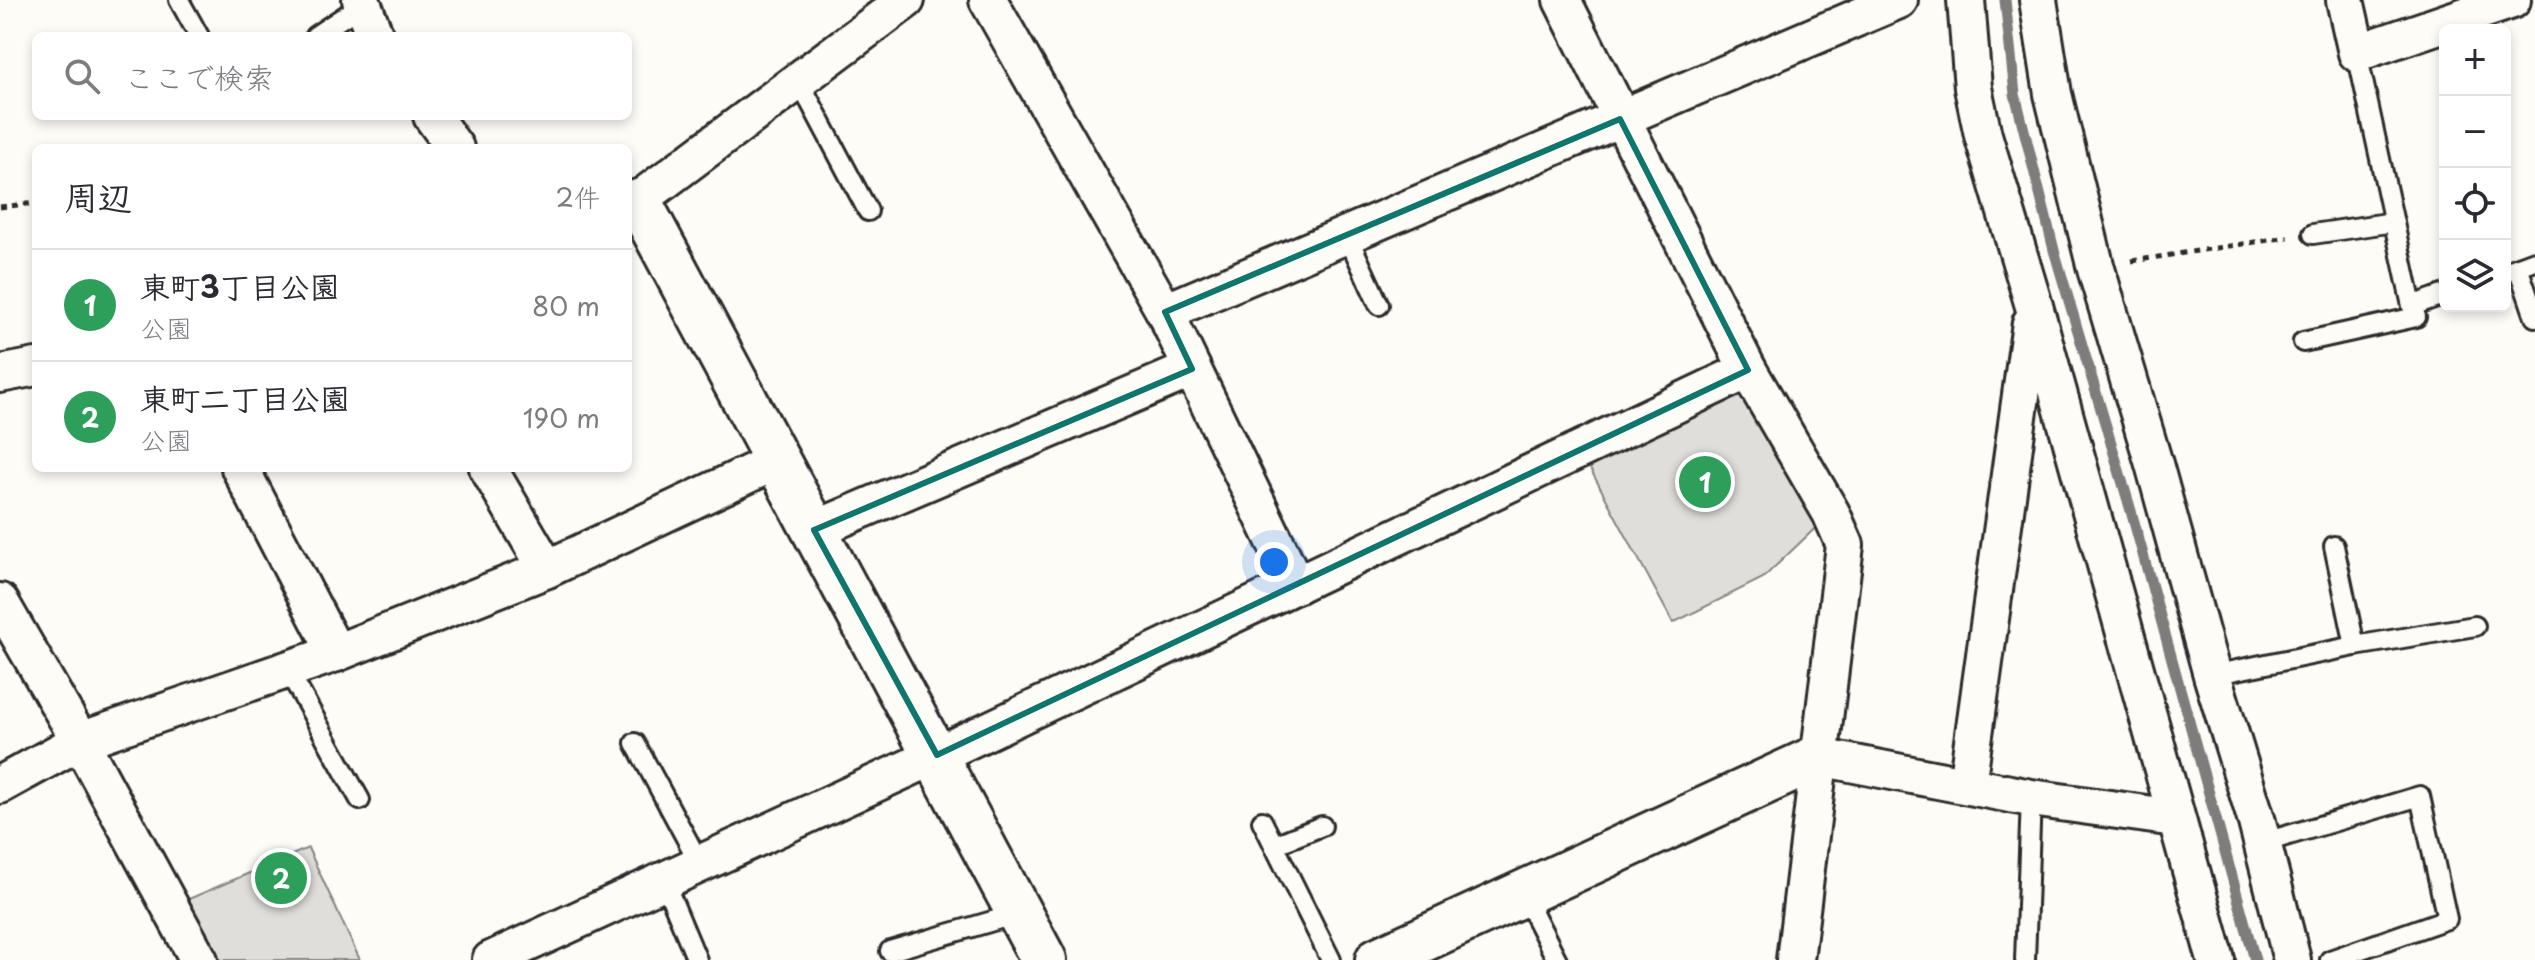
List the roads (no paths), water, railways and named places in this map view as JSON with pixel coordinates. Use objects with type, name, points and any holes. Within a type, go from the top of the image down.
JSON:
[{"type":"street","points":[[906,0],[633,205],[937,755],[1044,960]]},
{"type":"street","points":[[988,0],[1165,312],[1296,585]]},
{"type":"street","points":[[1562,0],[1748,370],[1831,513],[1845,545],[1795,960]]},
{"type":"street","points":[[1165,312],[1899,0]]},
{"type":"street","points":[[1966,0],[1973,88],[1983,135],[2034,306],[2216,960]]},
{"type":"street","points":[[2038,0],[2053,94],[2096,269],[2262,843],[2292,960]]},
{"type":"street","points":[[2345,0],[2357,53],[2512,0]]},
{"type":"street","points":[[435,120],[452,144]]},
{"type":"street","points":[[1967,785],[2034,306]]},
{"type":"street","points":[[0,374],[32,368]]},
{"type":"street","points":[[814,530],[1192,369]]},
{"type":"street","points":[[491,960],[937,755],[1748,370]]},
{"type":"street","points":[[0,785],[80,741],[336,653],[547,569],[776,461]]},
{"type":"street","points":[[242,472],[336,653]]},
{"type":"street","points":[[490,472],[547,569]]},
{"type":"street","points":[[0,602],[199,960]]},
{"type":"street","points":[[1378,960],[1437,940],[1523,893],[1819,757],[2031,798],[2175,818]]},
{"type":"lane","points":[[179,0],[197,32]]},
{"type":"lane","points":[[324,32],[366,13]]},
{"type":"lane","points":[[2303,342],[2416,317],[2357,53]]},
{"type":"lane","points":[[799,81],[868,211]]},
{"type":"lane","points":[[2313,234],[2394,222]]},
{"type":"lane","points":[[1347,235],[1379,305]]},
{"type":"lane","points":[[2519,266],[2535,317]]},
{"type":"lane","points":[[2412,306],[2439,296]]},
{"type":"lane","points":[[2334,546],[2355,646]]},
{"type":"lane","points":[[2212,675],[2475,626]]},
{"type":"lane","points":[[288,670],[360,800]]},
{"type":"lane","points":[[635,743],[700,864]]},
{"type":"lane","points":[[2262,843],[2420,796],[2447,919],[2330,960]]},
{"type":"lane","points":[[2025,960],[2031,798]]},
{"type":"lane","points":[[1262,821],[1331,960]]},
{"type":"lane","points":[[1274,845],[1322,826]]},
{"type":"lane","points":[[664,881],[697,960]]},
{"type":"lane","points":[[1523,893],[1557,960]]},
{"type":"lane","points":[[890,951],[1020,913]]},
{"type":"waterway","points":[[2005,0],[2015,94],[2054,250],[2131,511],[2255,960]]},
{"type":"place","name":"東町3丁目公園","points":[[1705,482]]},
{"type":"place","name":"東町二丁目公園","points":[[281,878]]}]
